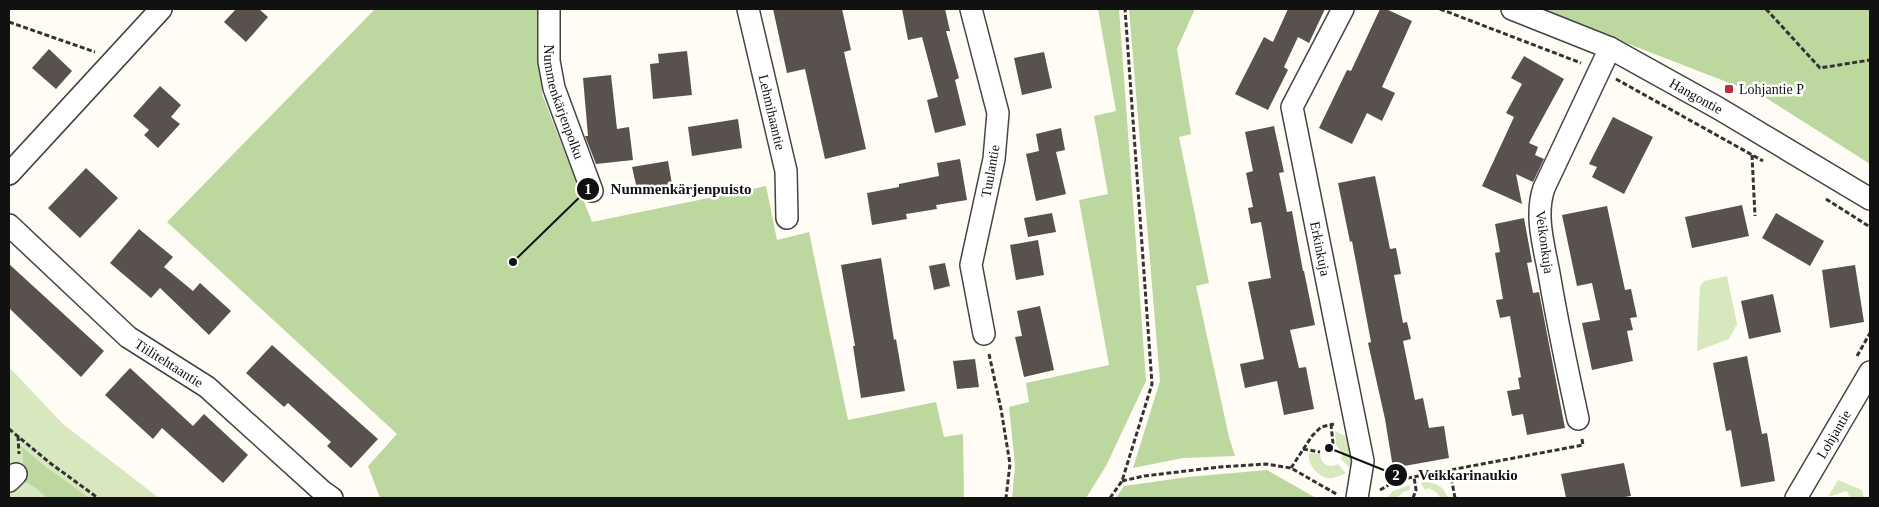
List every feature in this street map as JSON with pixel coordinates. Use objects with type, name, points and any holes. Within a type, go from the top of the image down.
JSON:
[{"type":"street","points":[[9,174],[161,9]]},
{"type":"street","name":"Nummenkärjenpolku","points":[[550,9],[549,61],[554,88],[592,191]]},
{"type":"street","name":"Lehmihaantie","points":[[748,9],[786,171],[787,218]]},
{"type":"street","name":"Tuulantie","points":[[971,9],[998,113],[994,159],[971,265],[984,334]]},
{"type":"street","name":"Erkinkuja","points":[[1343,9],[1292,107],[1363,461],[1366,496]]},
{"type":"street","name":"Hangontie","points":[[1512,9],[1610,48],[1718,108],[1870,199]]},
{"type":"street","name":"Veikonkuja","points":[[1578,419],[1558,327],[1539,218],[1540,200],[1610,48]]},
{"type":"street","name":"Tiilitehtaantie","points":[[9,226],[128,337],[207,387],[332,498]]},
{"type":"street","name":"Lohjantie","points":[[1796,498],[1870,372]]},
{"type":"path","points":[[1110,498],[1122,481],[1152,384],[1125,9]]},
{"type":"path","points":[[1440,9],[1601,71],[1766,163]]},
{"type":"path","points":[[1766,9],[1820,68],[1870,60]]},
{"type":"path","points":[[9,22],[104,55],[111,62]]},
{"type":"path","points":[[1752,156],[1755,216]]},
{"type":"path","points":[[1820,196],[1870,227]]},
{"type":"path","points":[[984,334],[1001,409],[1010,464],[1006,498]]},
{"type":"path","points":[[1291,468],[1303,449],[1321,427],[1354,419]]},
{"type":"path","points":[[1366,496],[1398,480],[1584,445],[1578,419]]},
{"type":"path","points":[[1331,424],[1333,444]]},
{"type":"path","points":[[9,429],[50,463],[98,498]]},
{"type":"path","points":[[1303,449],[1320,452]]},
{"type":"path","points":[[1122,481],[1144,476],[1220,467],[1266,464],[1291,468],[1345,498]]},
{"type":"path","points":[[1450,471],[1455,498]]},
{"type":"path","points":[[1413,498],[1416,490],[1414,477]]},
{"type":"green space","points":[[375,9],[539,9],[542,94],[592,222],[766,186],[777,240],[809,232],[848,420],[936,402],[944,437],[963,434],[964,498],[380,498],[368,466],[397,434],[167,222]]},
{"type":"green space","points":[[1098,9],[1119,9],[1146,381],[1106,466],[1086,498],[1012,498],[1015,465],[1009,407],[1029,402],[1026,383],[1109,365],[1079,200],[1108,194],[1094,116],[1116,111]]},
{"type":"green space","points":[[1129,9],[1195,9],[1177,49],[1191,134],[1179,137],[1209,283],[1196,286],[1229,437],[1235,456],[1183,458],[1133,468],[1160,381]]},
{"type":"green space","points":[[1538,9],[1870,9],[1870,164],[1763,96]]},
{"type":"green space","points":[[1727,276],[1737,324],[1729,339],[1697,351],[1700,286],[1704,281]]},
{"type":"green space","points":[[9,367],[63,424],[159,498],[9,498]]},
{"type":"green space","points":[[1335,431],[1347,437],[1355,460],[1350,468],[1341,459],[1342,453],[1336,445]]},
{"type":"green space","points":[[21,446],[89,498],[47,498],[36,488],[19,478],[23,462]]},
{"type":"green space","points":[[1309,453],[1320,454],[1326,465],[1338,464],[1346,473],[1333,478],[1323,477],[1312,467]]},
{"type":"green space","points":[[1267,470],[1316,498],[1116,498],[1124,486],[1188,477]]},
{"type":"green space","points":[[1838,480],[1862,490],[1864,498],[1850,498],[1847,491],[1828,497]]},
{"type":"green space","points":[[1425,482],[1440,486],[1448,498],[1440,498],[1437,493],[1429,488],[1425,490],[1421,483]]},
{"type":"green space","points":[[1410,485],[1410,490],[1403,492],[1397,498],[1387,498],[1393,491]]},
{"type":"building","points":[[236,9],[259,9],[268,17],[246,42],[224,22]]},
{"type":"building","points":[[773,9],[842,9],[851,50],[844,52],[866,149],[825,159],[805,69],[787,73]]},
{"type":"building","points":[[902,9],[945,9],[950,31],[946,31],[959,78],[955,80],[966,125],[935,133],[927,100],[938,97],[922,37],[908,40]]},
{"type":"building","points":[[1288,9],[1325,9],[1309,43],[1298,37],[1284,67],[1288,70],[1268,110],[1235,94],[1264,37],[1273,42]]},
{"type":"building","points":[[1380,9],[1386,9],[1412,21],[1382,87],[1395,93],[1382,121],[1367,113],[1352,144],[1319,128],[1347,70],[1351,71]]},
{"type":"building","points":[[49,49],[72,71],[56,89],[32,68]]},
{"type":"building","points":[[687,51],[692,95],[653,99],[650,64],[659,63],[658,54]]},
{"type":"building","points":[[1044,52],[1052,88],[1022,95],[1014,58]]},
{"type":"building","points":[[1524,56],[1564,79],[1529,143],[1538,147],[1535,155],[1544,159],[1533,182],[1516,174],[1522,204],[1482,186],[1514,117],[1506,113],[1522,84],[1511,78]]},
{"type":"building","points":[[611,75],[617,129],[629,127],[633,160],[596,164],[585,136],[588,136],[583,78]]},
{"type":"building","points":[[160,86],[181,105],[171,117],[180,124],[158,148],[144,135],[149,130],[133,116]]},
{"type":"building","points":[[1613,117],[1653,137],[1624,194],[1592,177],[1597,167],[1589,164]]},
{"type":"building","points":[[738,119],[742,148],[692,156],[688,127]]},
{"type":"building","points":[[1274,126],[1284,172],[1279,173],[1287,212],[1292,211],[1315,325],[1290,330],[1299,368],[1306,367],[1314,409],[1284,415],[1277,381],[1245,388],[1240,364],[1264,359],[1248,282],[1271,278],[1261,222],[1251,224],[1248,208],[1253,207],[1246,173],[1253,171],[1245,132]]},
{"type":"building","points":[[1061,128],[1065,150],[1056,152],[1066,194],[1036,201],[1026,154],[1039,151],[1036,134]]},
{"type":"building","points":[[960,159],[967,200],[936,205],[937,209],[906,214],[907,219],[872,225],[867,193],[899,187],[899,184],[939,176],[937,163]]},
{"type":"building","points":[[668,161],[673,190],[652,194],[651,187],[637,189],[632,167]]},
{"type":"building","points":[[86,168],[118,198],[80,238],[48,208]]},
{"type":"building","points":[[1375,176],[1390,249],[1396,248],[1401,274],[1394,275],[1403,323],[1407,322],[1411,339],[1403,341],[1415,400],[1423,398],[1429,428],[1444,426],[1449,458],[1393,468],[1385,419],[1368,343],[1371,342],[1352,241],[1350,242],[1338,183]]},
{"type":"building","points":[[1742,205],[1749,236],[1692,248],[1685,217]]},
{"type":"building","points":[[1607,206],[1625,290],[1631,289],[1637,317],[1630,318],[1633,330],[1627,331],[1633,361],[1592,370],[1582,323],[1600,320],[1592,283],[1577,286],[1562,215]]},
{"type":"building","points":[[1052,213],[1056,232],[1028,237],[1024,218]]},
{"type":"building","points":[[1776,213],[1824,241],[1810,266],[1762,238]]},
{"type":"building","points":[[1524,218],[1532,262],[1527,263],[1533,293],[1539,292],[1565,428],[1527,435],[1523,414],[1512,416],[1507,391],[1520,389],[1518,378],[1521,377],[1510,316],[1500,318],[1496,300],[1503,299],[1495,253],[1500,252],[1495,224]]},
{"type":"building","points":[[139,229],[173,257],[164,267],[193,291],[200,283],[231,311],[209,335],[160,288],[151,298],[110,263]]},
{"type":"building","points":[[1038,240],[1044,275],[1016,280],[1010,245]]},
{"type":"building","points":[[881,258],[894,340],[896,339],[905,391],[861,398],[853,346],[855,346],[841,265]]},
{"type":"building","points":[[945,263],[950,286],[934,290],[929,266]]},
{"type":"building","points":[[9,264],[104,351],[81,377],[9,308]]},
{"type":"building","points":[[1855,265],[1864,322],[1830,328],[1822,270]]},
{"type":"building","points":[[1773,294],[1781,332],[1749,339],[1741,301]]},
{"type":"building","points":[[1040,306],[1054,370],[1024,377],[1015,337],[1022,336],[1017,311]]},
{"type":"building","points":[[272,345],[378,439],[351,468],[327,446],[331,442],[288,403],[284,407],[246,373]]},
{"type":"building","points":[[1747,356],[1762,434],[1767,433],[1775,481],[1741,487],[1731,430],[1726,431],[1713,363]]},
{"type":"building","points":[[975,359],[979,387],[957,389],[953,361]]},
{"type":"building","points":[[130,368],[193,426],[204,414],[248,455],[223,483],[162,428],[153,439],[105,395]]},
{"type":"building","points":[[1624,463],[1631,496],[1618,498],[1566,498],[1561,474]]},
{"type":"place","name":"Lohjantie P","points":[[1729,89]]},
{"type":"place","name":"Nummenkärjenpuisto","points":[[513,262]]},
{"type":"place","name":"Veikkarinaukio","points":[[1329,448]]}]
